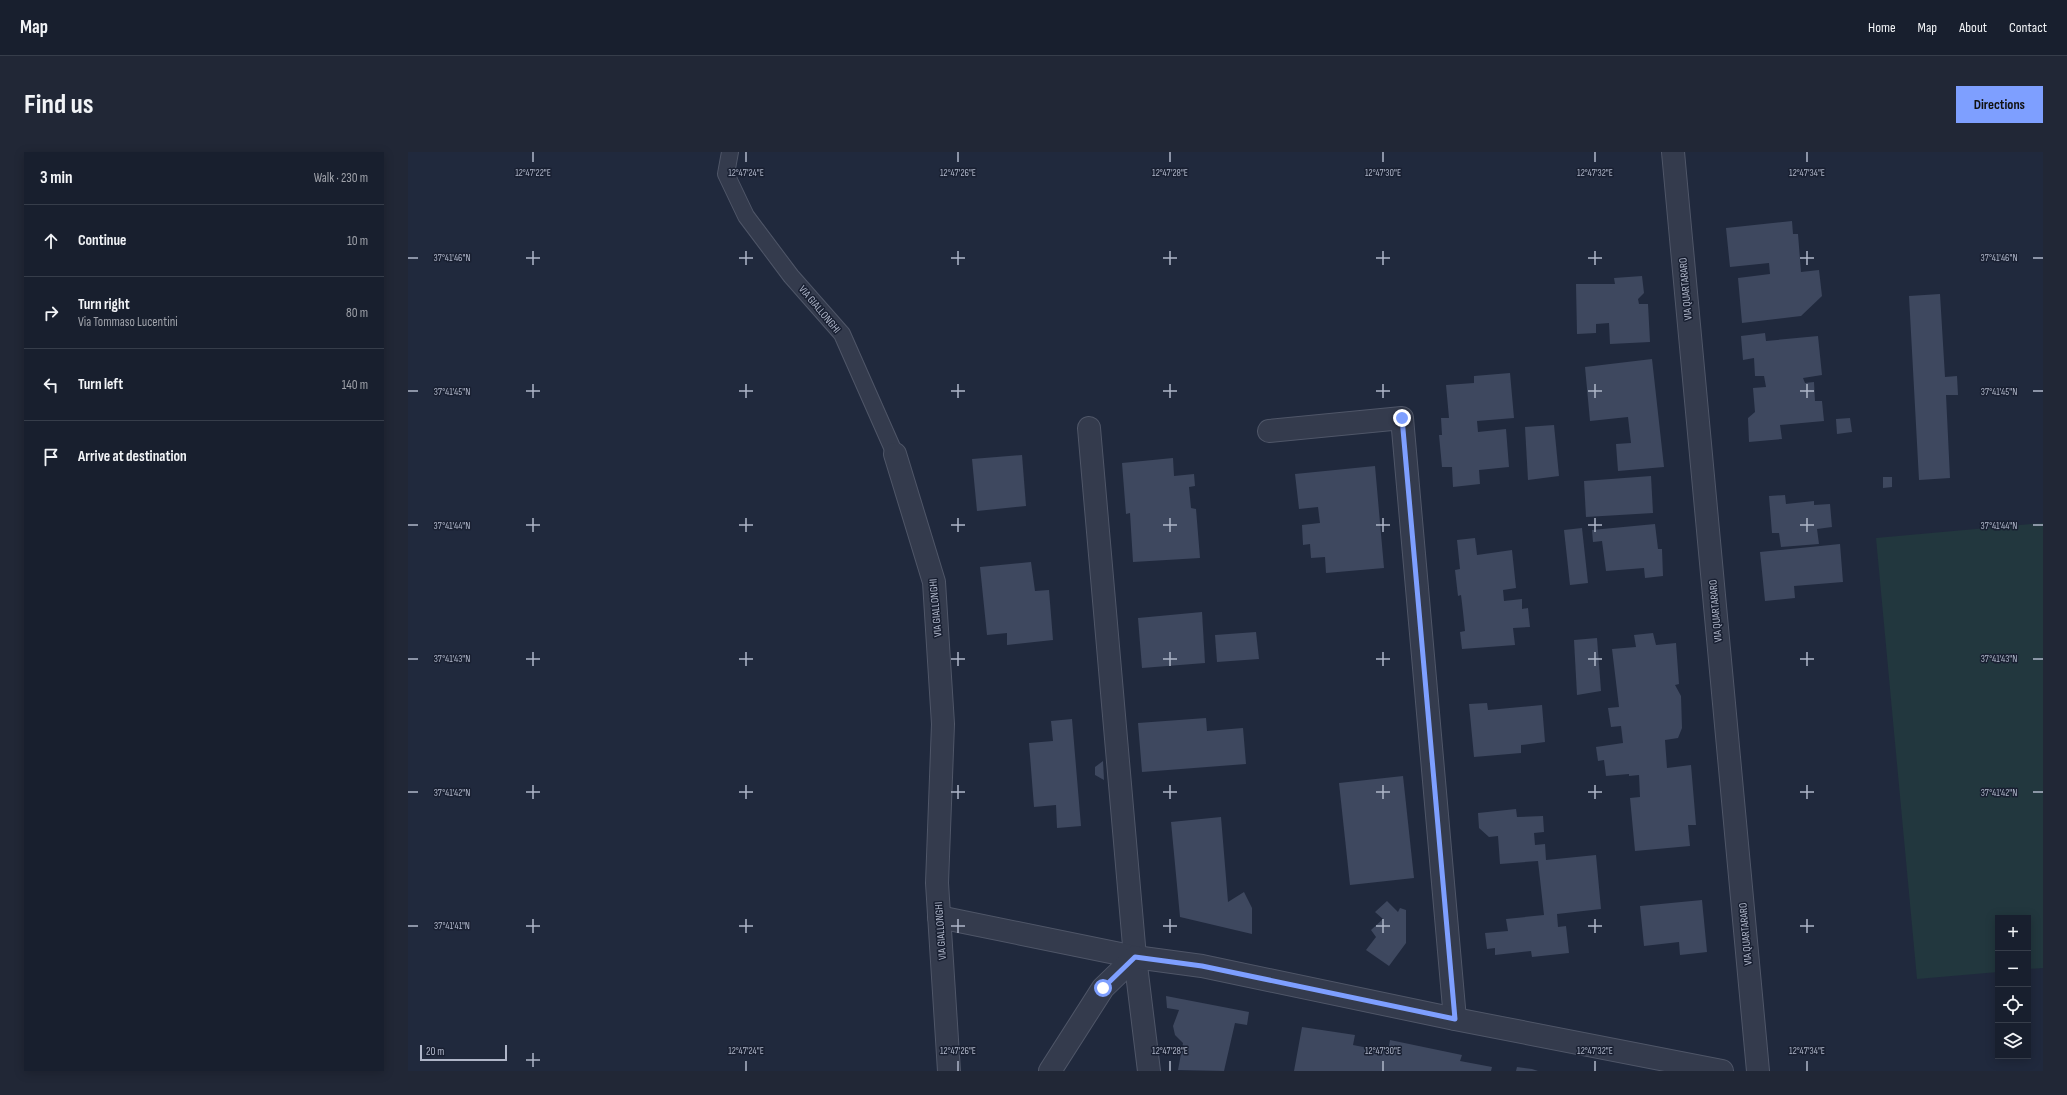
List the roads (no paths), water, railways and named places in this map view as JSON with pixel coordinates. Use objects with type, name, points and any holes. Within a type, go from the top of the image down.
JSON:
[{"type":"street","name":"VIA QUARTARARO","points":[[1673,152],[1758,1071]]},
{"type":"street","points":[[1269,432],[1402,418],[1455,1019]]},
{"type":"street","points":[[1089,428],[1135,957],[1149,1071]]},
{"type":"street","name":"VIA GIALLONGHI","points":[[895,454],[934,582],[943,724],[937,883],[949,1071]]},
{"type":"street","points":[[939,917],[1135,957],[1202,966],[1455,1019],[1722,1071]]},
{"type":"street","points":[[1050,1071],[1103,988],[1135,957]]},
{"type":"lane","name":"VIA GIALLONGHI","points":[[730,152],[726,174],[746,216],[791,276],[842,334],[895,454]]}]
